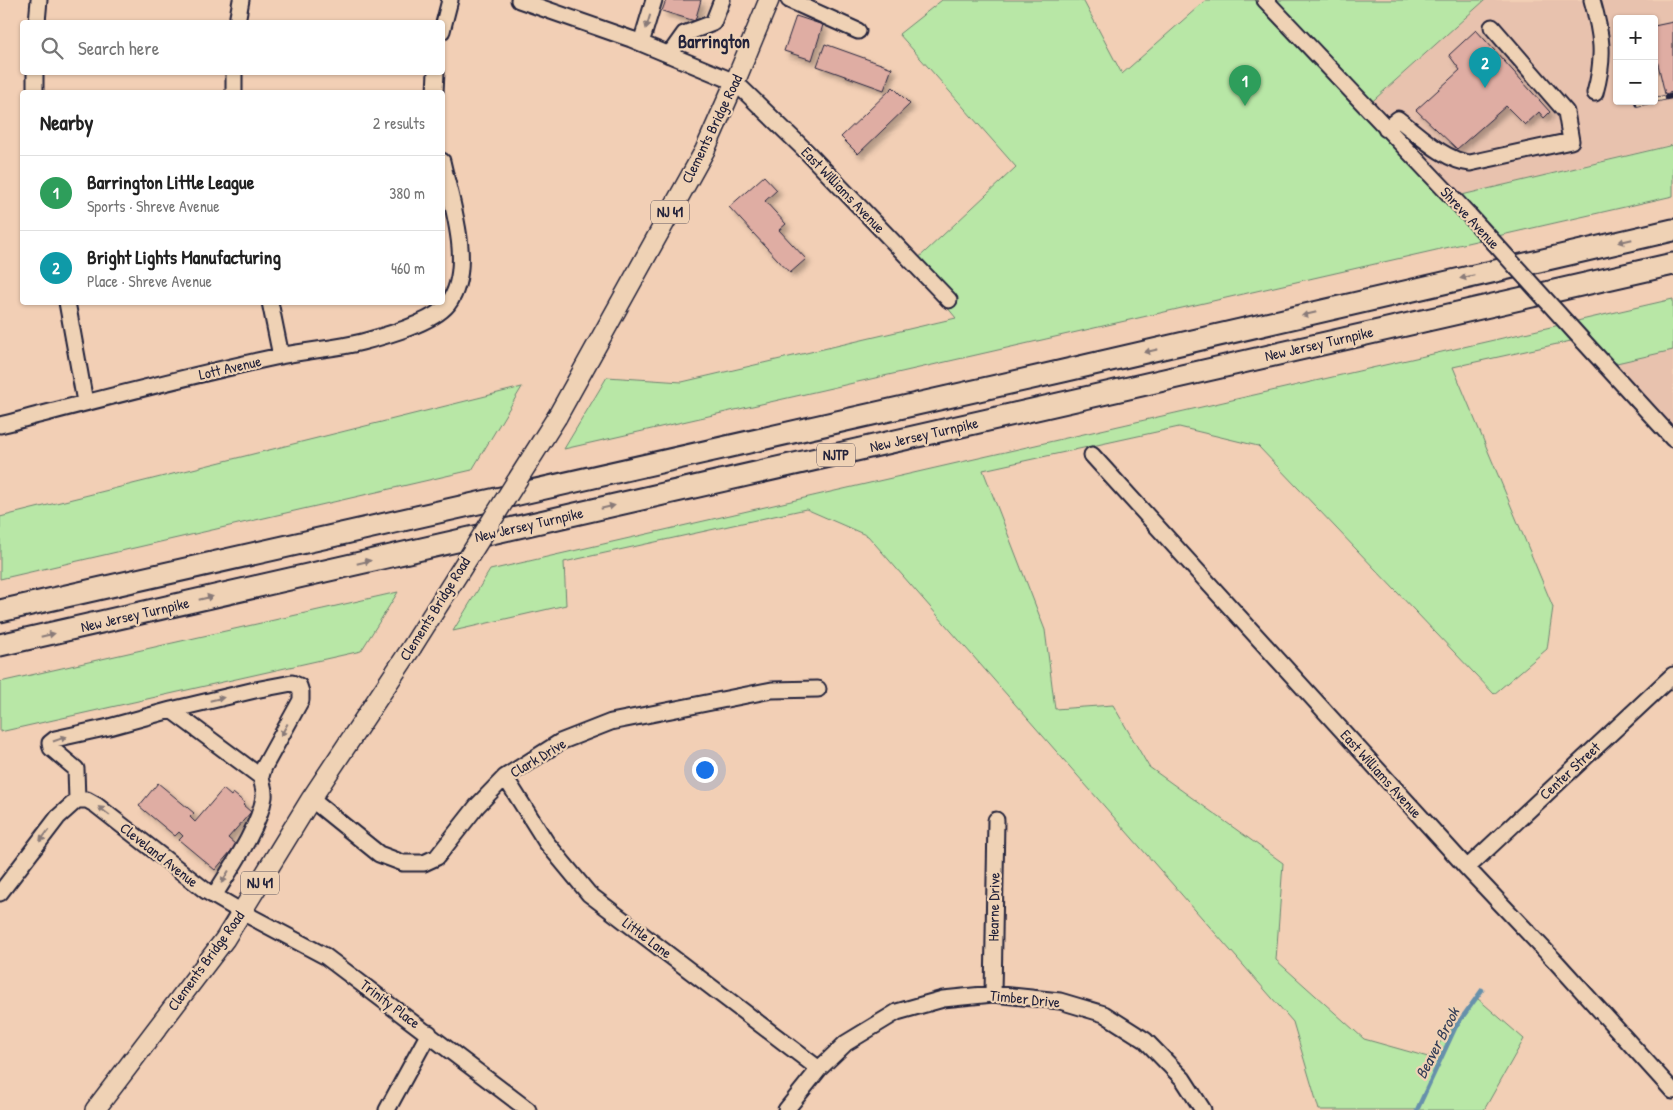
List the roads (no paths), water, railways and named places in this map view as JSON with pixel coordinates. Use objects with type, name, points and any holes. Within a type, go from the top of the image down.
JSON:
[{"type":"highway","name":"New Jersey Turnpike","points":[[0,611],[1063,371],[1673,230]]},
{"type":"highway","name":"New Jersey Turnpike","points":[[0,645],[1673,264]]},
{"type":"main road","name":"Clements Bridge Road","points":[[95,1110],[225,940],[311,799],[412,647],[557,417],[705,150],[769,0]]},
{"type":"street","points":[[37,20],[39,0]]},
{"type":"street","points":[[237,20],[242,0]]},
{"type":"street","points":[[445,20],[450,0]]},
{"type":"street","points":[[520,0],[641,43],[735,82]]},
{"type":"street","points":[[641,43],[654,0]]},
{"type":"street","points":[[669,55],[684,34],[713,23],[722,0]]},
{"type":"street","points":[[789,0],[858,31]]},
{"type":"street","name":"Shreve Avenue","points":[[1265,0],[1469,215],[1673,439]]},
{"type":"street","points":[[1592,0],[1602,47],[1602,63],[1594,93]]},
{"type":"street","points":[[1386,129],[1398,118],[1448,157],[1460,162],[1470,163],[1571,141],[1566,112],[1492,27]]},
{"type":"street","points":[[35,75],[35,90]]},
{"type":"street","points":[[234,75],[234,90]]},
{"type":"street","points":[[435,90],[436,75]]},
{"type":"street","name":"East Williams Avenue","points":[[735,82],[807,152],[948,300]]},
{"type":"street","name":"Lott Avenue","points":[[0,425],[85,402],[281,356],[362,342],[426,322],[447,305],[457,287],[460,273],[461,246],[445,174]]},
{"type":"street","points":[[67,305],[85,402]]},
{"type":"street","points":[[271,305],[281,356]]},
{"type":"street","name":"East Williams Avenue","points":[[1092,455],[1467,868],[1557,963],[1673,1091]]},
{"type":"street","name":"Center Street","points":[[1467,868],[1673,675]]},
{"type":"street","points":[[0,893],[58,817],[77,800],[76,769],[51,748],[52,740],[255,690],[292,683],[300,686],[301,700],[264,767],[261,777]]},
{"type":"street","name":"Clark Drive","points":[[311,799],[379,854],[403,863],[424,863],[437,857],[478,806],[505,777],[560,742],[612,722],[772,690],[818,689]]},
{"type":"street","points":[[171,710],[261,777],[264,785],[264,796],[257,819],[239,855],[214,896]]},
{"type":"street","name":"Little Lane","points":[[505,777],[546,842],[589,894],[819,1068]]},
{"type":"street","name":"Cleveland Avenue","points":[[77,800],[87,800],[96,805],[214,896],[242,912]]},
{"type":"street","name":"Hearne Drive","points":[[993,994],[996,820]]},
{"type":"street","name":"Trinity Place","points":[[242,912],[325,956],[429,1033],[528,1110]]},
{"type":"street","name":"Timber Drive","points":[[786,1110],[819,1068],[846,1043],[897,1012],[943,999],[993,994],[1060,1001],[1104,1014],[1145,1040],[1183,1080],[1203,1110]]},
{"type":"street","points":[[387,1110],[429,1033]]},
{"type":"waterway","name":"Beaver Brook","points":[[1417,1110],[1456,1026],[1482,990]]},
{"type":"railway","points":[[1658,99],[1673,96]]},
{"type":"place","name":"Bright Lights Manufacturing","points":[[1485,88]]},
{"type":"place","name":"Barrington Little League","points":[[1245,106]]},
{"type":"district","name":"Barrington","points":[[714,42]]}]
